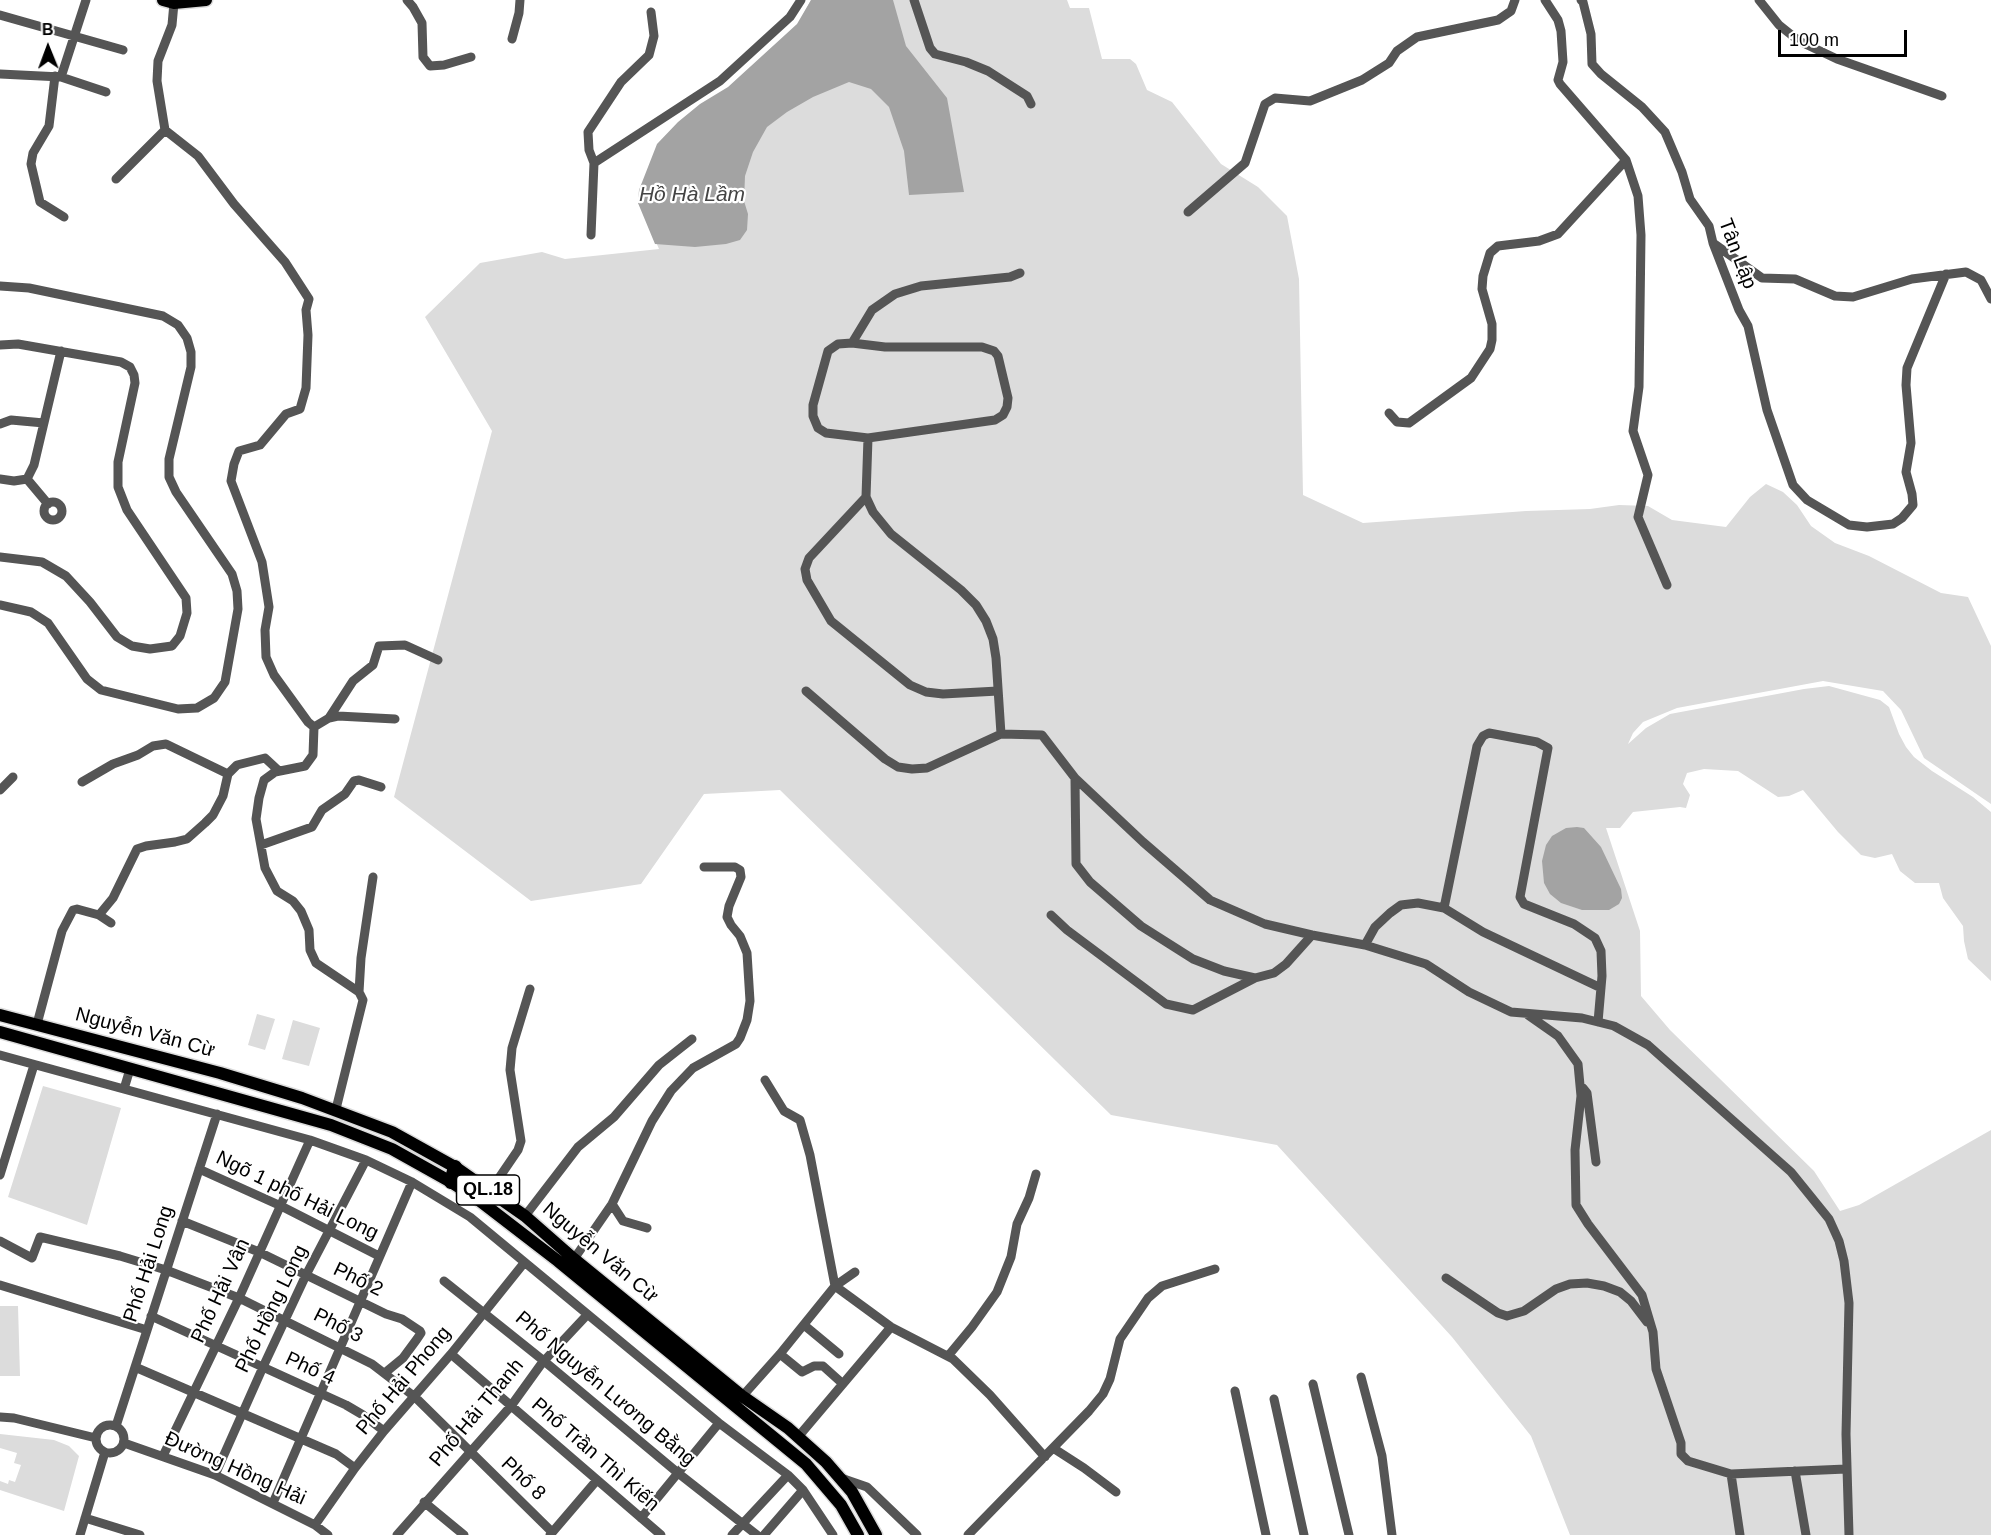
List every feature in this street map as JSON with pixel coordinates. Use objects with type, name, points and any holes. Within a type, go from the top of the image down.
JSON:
[{"type":"highway","points":[[451,1182],[455,1167]]},
{"type":"main road","points":[[169,1],[206,0]]},
{"type":"main road","name":"Nguyễn Văn Cừ","points":[[0,1015],[220,1073],[336,1110],[392,1132],[455,1167],[525,1216],[574,1259],[742,1396],[798,1437],[826,1462],[852,1492],[876,1535]]},
{"type":"main road","name":"Nguyễn Văn Cừ","points":[[0,1032],[331,1125],[392,1149],[451,1182],[480,1201],[558,1261],[806,1464],[841,1505],[858,1535]]},
{"type":"street","points":[[64,217],[40,202],[31,164],[33,153],[49,126],[58,76],[74,38],[86,0]]},
{"type":"street","points":[[407,0],[422,23],[423,57],[430,66],[444,65],[471,57]]},
{"type":"street","points":[[512,39],[520,0]]},
{"type":"street","points":[[594,163],[720,81],[790,17],[801,0]]},
{"type":"street","points":[[914,0],[930,48],[935,54],[988,70],[1027,96],[1031,104]]},
{"type":"street","points":[[1188,212],[1245,163],[1264,104],[1275,98],[1310,101],[1362,80],[1389,63],[1397,51],[1417,37],[1498,20],[1511,11],[1515,0]]},
{"type":"street","points":[[1545,0],[1562,31],[1563,62],[1558,80],[1626,159],[1638,196],[1641,236],[1639,387],[1633,430],[1648,475],[1638,517],[1667,585]]},
{"type":"street","name":"Tân Lập","points":[[1581,0],[1590,34],[1592,64],[1600,74],[1642,107],[1665,132],[1682,172],[1690,200],[1709,226],[1713,243],[1739,310],[1748,326],[1767,410],[1793,485],[1807,500],[1849,525],[1867,527],[1893,524],[1902,518],[1912,505],[1912,494],[1906,471],[1911,443],[1906,385],[1908,368],[1946,274]]},
{"type":"street","points":[[1760,0],[1779,26],[1799,41],[1837,59],[1942,96]]},
{"type":"street","points":[[169,1],[171,25],[158,61],[157,81],[165,130],[198,156],[234,204],[285,262],[309,299],[306,310],[308,335],[306,388],[300,409],[286,414],[260,445],[239,451],[231,481],[262,562],[269,607],[265,630],[266,657],[274,675],[314,727]]},
{"type":"street","points":[[591,235],[594,163],[589,150],[588,132],[621,82],[649,56],[654,36],[651,12]]},
{"type":"street","points":[[0,15],[74,38],[123,50]]},
{"type":"street","points":[[0,74],[58,76],[106,92]]},
{"type":"street","points":[[116,179],[165,130]]},
{"type":"street","points":[[1389,413],[1397,422],[1409,423],[1471,378],[1490,349],[1492,340],[1492,324],[1482,282],[1490,253],[1498,246],[1539,241],[1558,234],[1626,159]]},
{"type":"street","points":[[1713,243],[1762,278],[1795,279],[1844,298],[1912,279],[1966,272],[1981,280],[1991,299]]},
{"type":"street","points":[[852,343],[872,310],[895,294],[921,286],[1010,277],[1020,273]]},
{"type":"street","points":[[0,285],[29,288],[163,316],[178,325],[187,338],[191,352],[191,367],[169,459],[169,477],[176,492],[232,573],[237,591],[238,609],[225,682],[214,698],[197,708],[178,709],[101,690],[87,679],[48,623],[31,612],[0,605]]},
{"type":"street","points":[[852,343],[885,347],[988,348],[998,356],[1008,398],[1007,407],[995,420],[868,438],[826,433],[818,428],[813,416],[813,405],[828,351],[832,346],[838,344],[852,343]]},
{"type":"street","points":[[0,345],[18,344],[120,362],[130,367],[135,375],[118,462],[118,487],[127,510],[186,598],[187,613],[180,636],[172,646],[150,649],[132,646],[117,637],[66,576],[42,562],[0,557]]},
{"type":"street","points":[[27,479],[34,465],[61,351]]},
{"type":"street","points":[[0,424],[11,420],[44,423]]},
{"type":"street","points":[[868,438],[866,497],[881,524],[961,590],[986,621],[993,639],[1001,734]]},
{"type":"street","points":[[0,479],[14,481],[27,479]]},
{"type":"street","points":[[27,479],[48,504]]},
{"type":"street","points":[[866,497],[809,558],[806,569],[807,580],[831,621],[910,685],[926,692],[943,694],[998,690]]},
{"type":"street","points":[[329,718],[352,681],[373,665],[377,650],[381,645],[405,645],[438,660]]},
{"type":"street","points":[[807,691],[885,759],[898,767],[927,768],[1001,734],[1042,735],[1075,778],[1143,842],[1210,900],[1265,924],[1365,945],[1426,964],[1469,992],[1511,1012],[1582,1018],[1614,1026],[1648,1045],[1791,1172],[1829,1219],[1842,1248],[1849,1303],[1846,1469],[1849,1535]]},
{"type":"street","points":[[314,727],[329,718],[350,716],[395,719]]},
{"type":"street","points":[[314,727],[313,754],[305,766],[279,771],[264,780],[256,819],[265,868],[277,891],[293,901],[301,911],[309,930],[310,950],[316,963],[359,992],[363,1000],[363,1008],[336,1110]]},
{"type":"street","points":[[1444,908],[1477,746],[1483,736],[1489,733],[1537,742],[1548,748],[1520,897],[1524,903],[1574,924],[1595,938],[1601,951],[1598,1022]]},
{"type":"street","points":[[82,782],[113,764],[138,755],[153,746],[166,744],[228,774]]},
{"type":"street","points":[[99,915],[113,898],[137,849],[187,839],[213,815],[223,796],[228,774],[237,765],[265,758],[279,771]]},
{"type":"street","points":[[0,790],[13,777]]},
{"type":"street","points":[[1075,778],[1076,864],[1090,882],[1141,926],[1193,960],[1224,971],[1255,978]]},
{"type":"street","points":[[261,845],[312,827],[322,810],[345,794],[354,780],[381,788]]},
{"type":"street","points":[[574,1259],[612,1204],[652,1121],[671,1091],[693,1068],[736,1044],[749,1011],[747,953],[740,936],[727,917],[741,877],[740,870],[735,867],[704,867]]},
{"type":"street","points":[[359,992],[361,958],[373,877]]},
{"type":"street","points":[[1365,945],[1375,927],[1401,905],[1418,903],[1444,908],[1483,932],[1601,988]]},
{"type":"street","points":[[37,1024],[62,932],[73,910],[99,915],[111,924]]},
{"type":"street","points":[[1051,915],[1066,930],[1166,1004],[1193,1010],[1255,978],[1274,973],[1286,964],[1312,935]]},
{"type":"street","points":[[490,1191],[518,1150],[521,1141],[510,1070],[512,1048],[530,989]]},
{"type":"street","points":[[1526,1013],[1557,1036],[1578,1064],[1581,1096],[1575,1150],[1576,1205],[1642,1294],[1653,1332],[1656,1369],[1681,1443],[1681,1454],[1688,1461],[1731,1474],[1846,1469]]},
{"type":"street","points":[[525,1216],[578,1147],[614,1117],[659,1065],[692,1039]]},
{"type":"street","points":[[0,1055],[310,1140],[366,1160],[412,1182],[470,1217],[719,1423],[788,1475],[803,1490],[833,1535]]},
{"type":"street","points":[[0,1175],[34,1065]]},
{"type":"street","points":[[124,1089],[130,1069]]},
{"type":"street","points":[[765,1080],[784,1111],[795,1115],[800,1120],[810,1155],[835,1286],[891,1327],[953,1359],[990,1395],[1045,1456]]},
{"type":"street","points":[[1580,1084],[1587,1093],[1596,1162]]},
{"type":"street","name":"Phố Hải Long","points":[[116,1426],[217,1114]]},
{"type":"street","name":"Phố Hải Vân","points":[[163,1456],[239,1298],[310,1140]]},
{"type":"street","name":"Phố Hồng Long","points":[[215,1475],[262,1367],[306,1275],[366,1160]]},
{"type":"street","name":"Ngõ 1 phố Hải Long","points":[[199,1169],[331,1230],[379,1256]]},
{"type":"street","points":[[948,1356],[997,1292],[1011,1257],[1017,1224],[1029,1198],[1036,1174]]},
{"type":"street","points":[[273,1503],[412,1182]]},
{"type":"street","points":[[612,1204],[623,1221],[647,1228]]},
{"type":"street","name":"Phố 2","points":[[182,1221],[259,1252],[409,1323],[420,1331],[421,1334],[403,1358],[386,1372]]},
{"type":"street","name":"Phố 3","points":[[0,1241],[32,1258],[40,1237],[120,1256],[166,1270],[239,1298],[386,1372],[415,1397],[469,1452]]},
{"type":"street","name":"Phố Hải Phong","points":[[315,1525],[384,1431],[451,1354],[524,1263]]},
{"type":"street","points":[[968,1535],[1103,1394],[1110,1379],[1120,1339],[1148,1298],[1162,1286],[1215,1269]]},
{"type":"street","points":[[733,1406],[780,1354],[835,1286],[855,1272]]},
{"type":"street","points":[[1446,1278],[1498,1313],[1507,1316],[1524,1311],[1556,1289],[1570,1284],[1587,1283],[1604,1286],[1620,1292],[1631,1301],[1653,1332]]},
{"type":"street","name":"Phố Nguyễn Lương Bằng","points":[[444,1281],[757,1535]]},
{"type":"street","points":[[0,1285],[147,1330]]},
{"type":"street","name":"Phố Hải Thanh","points":[[397,1535],[511,1406],[544,1361],[587,1315]]},
{"type":"street","name":"Phố 4","points":[[151,1316],[363,1414],[384,1431]]},
{"type":"street","points":[[804,1325],[839,1354]]},
{"type":"street","points":[[798,1437],[891,1327]]},
{"type":"street","name":"Phố Trần Thì Kiến","points":[[451,1354],[661,1535]]},
{"type":"street","points":[[780,1354],[796,1370],[802,1372],[814,1366],[824,1366],[843,1384]]},
{"type":"street","points":[[135,1367],[336,1454],[355,1468]]},
{"type":"street","points":[[1361,1377],[1382,1456],[1392,1535]]},
{"type":"street","points":[[1313,1384],[1349,1535]]},
{"type":"street","points":[[1235,1392],[1266,1535]]},
{"type":"street","points":[[1274,1399],[1304,1535]]},
{"type":"street","points":[[0,1417],[96,1438]]},
{"type":"street","points":[[641,1518],[719,1423]]},
{"type":"street","points":[[107,1425],[116,1426],[124,1436],[124,1443],[120,1450],[113,1453],[105,1452],[100,1449],[96,1438],[99,1430],[107,1425]]},
{"type":"street","name":"Đường Hồng Hải","points":[[124,1443],[215,1475],[315,1525],[328,1535]]},
{"type":"street","points":[[1053,1448],[1116,1492]]},
{"type":"street","points":[[80,1535],[105,1452]]},
{"type":"street","name":"Phố 8","points":[[469,1452],[551,1533]]},
{"type":"street","points":[[1795,1472],[1806,1535]]},
{"type":"street","points":[[1731,1474],[1740,1535]]},
{"type":"street","points":[[732,1535],[788,1475]]},
{"type":"street","points":[[839,1477],[867,1487],[917,1535]]},
{"type":"street","points":[[551,1533],[597,1480]]},
{"type":"street","points":[[764,1535],[803,1490]]},
{"type":"street","points":[[424,1502],[464,1535]]},
{"type":"street","points":[[85,1518],[140,1535]]},
{"type":"shaded area","points":[[811,0],[1067,0],[1070,8],[1089,8],[1102,59],[1130,59],[1136,64],[1147,90],[1172,102],[1221,164],[1258,187],[1287,216],[1299,279],[1303,495],[1363,523],[1526,511],[1590,509],[1619,505],[1648,506],[1672,520],[1726,527],[1750,497],[1766,484],[1783,492],[1797,505],[1811,526],[1835,543],[1869,556],[1941,593],[1968,597],[1991,646],[1991,804],[1924,758],[1901,710],[1883,691],[1823,681],[1677,708],[1643,722],[1633,733],[1628,744],[1646,728],[1670,714],[1804,689],[1829,686],[1880,700],[1889,707],[1899,734],[1914,757],[1991,812],[1991,981],[1968,959],[1963,926],[1943,898],[1939,883],[1915,883],[1900,871],[1892,854],[1875,858],[1861,855],[1838,832],[1803,790],[1789,796],[1778,797],[1738,771],[1704,769],[1687,773],[1683,784],[1690,795],[1686,808],[1633,812],[1620,828],[1606,828],[1640,931],[1641,996],[1670,1030],[1814,1171],[1840,1211],[1859,1205],[1991,1130],[1991,1535],[1570,1535],[1531,1436],[1452,1337],[1277,1145],[1111,1115],[780,790],[704,794],[641,884],[531,901],[394,797],[492,431],[425,317],[480,263],[542,252],[565,259],[659,249],[642,210],[735,82],[797,26]]},
{"type":"shaded area","points":[[257,1014],[275,1019],[265,1050],[248,1045]]},
{"type":"shaded area","points":[[293,1020],[320,1028],[309,1066],[282,1059]]},
{"type":"shaded area","points":[[43,1086],[121,1108],[87,1225],[8,1197]]},
{"type":"shaded area","points":[[0,1306],[18,1306],[20,1376],[0,1376]]},
{"type":"shaded area","points":[[0,1434],[54,1440],[69,1446],[79,1456],[64,1511],[0,1490],[0,1481],[8,1484],[9,1480],[15,1482],[21,1465],[14,1463],[17,1453],[0,1448]]},
{"type":"water","name":"Hồ Hà Lầm","points":[[811,0],[893,0],[906,46],[947,98],[964,192],[909,195],[904,151],[889,107],[871,89],[849,82],[813,97],[767,127],[753,152],[745,176],[744,201],[748,214],[747,230],[740,240],[726,244],[695,247],[655,244],[638,203],[639,190],[657,144],[678,122],[700,104],[728,87],[797,24]]},
{"type":"water","points":[[1566,828],[1584,828],[1601,847],[1621,889],[1622,898],[1619,904],[1609,910],[1582,910],[1561,903],[1550,894],[1544,883],[1542,861],[1546,845],[1552,836]]}]
